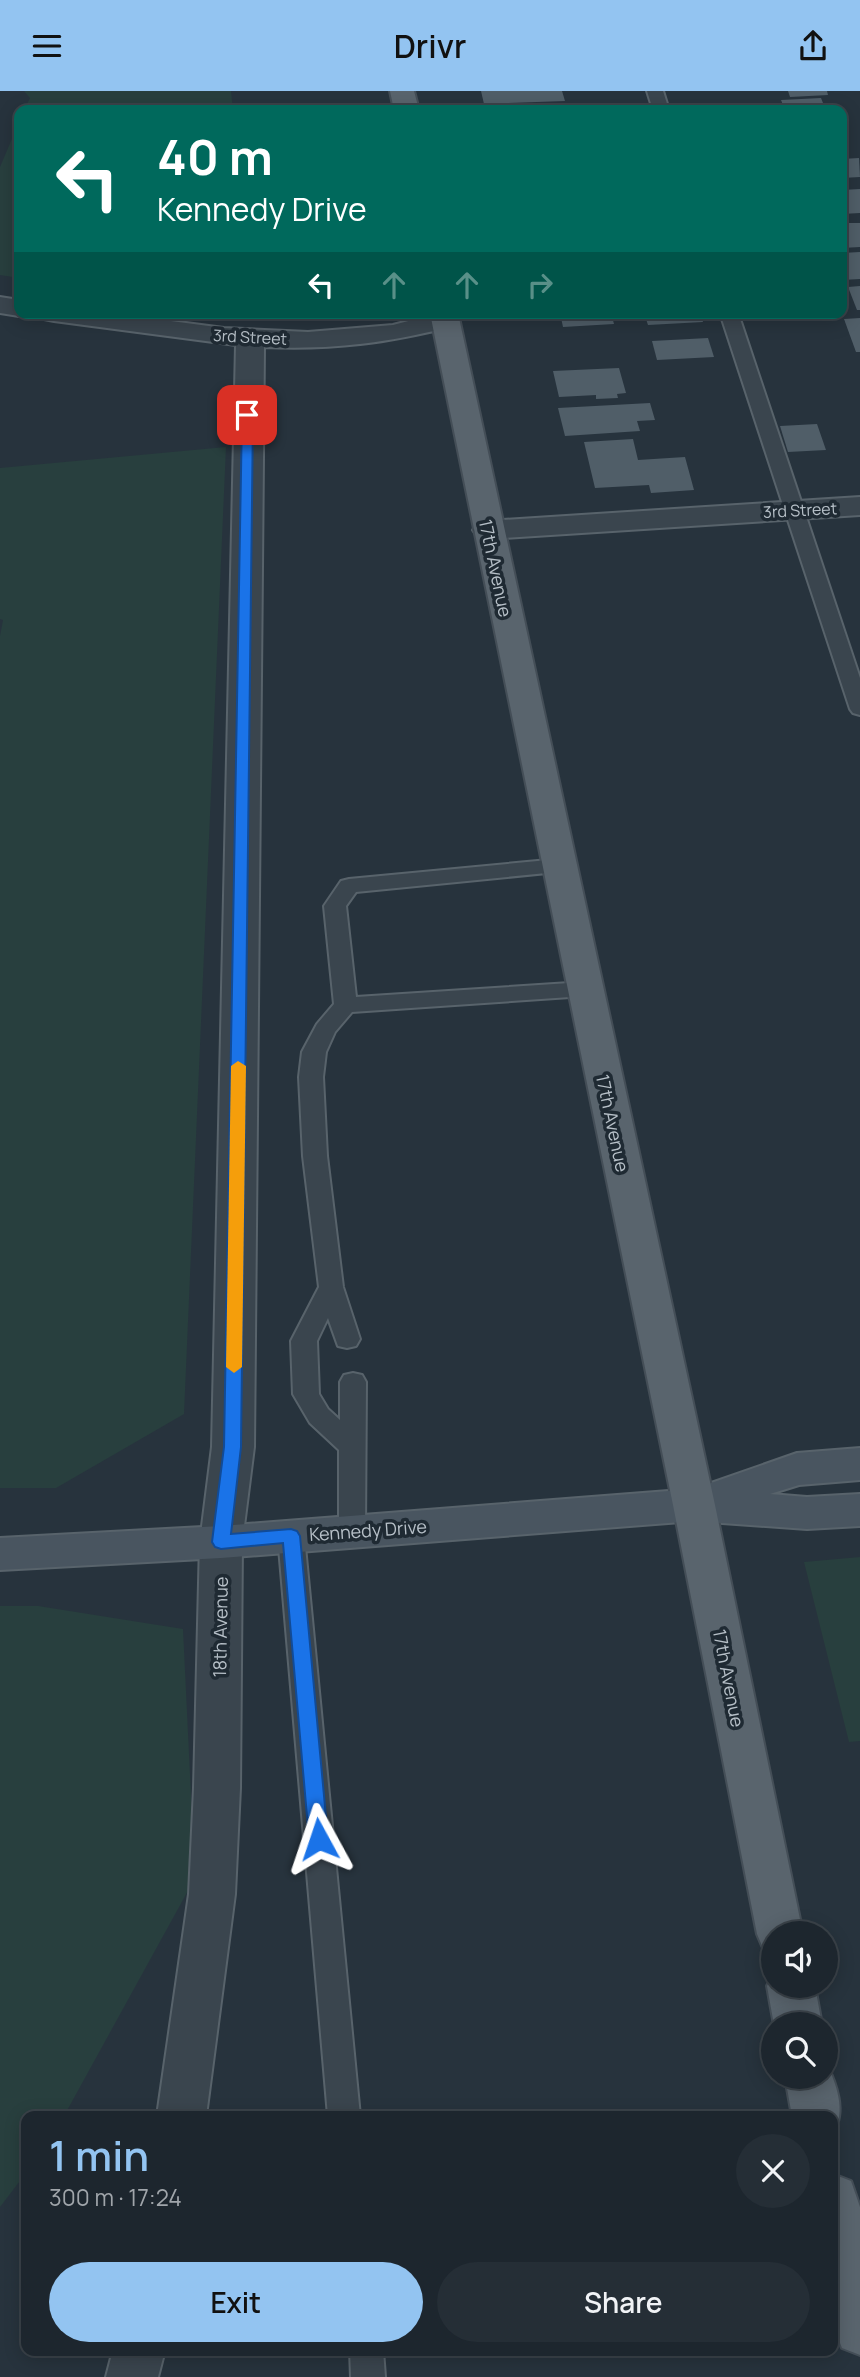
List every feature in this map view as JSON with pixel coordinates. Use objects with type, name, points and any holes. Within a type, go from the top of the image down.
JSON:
[{"type":"main road","name":"17th Avenue","points":[[445,319],[694,1505],[777,1921]]},
{"type":"main road","points":[[811,2089],[816,2111]]},
{"type":"main road","points":[[838,2222],[860,2331]]},
{"type":"street","name":"3rd Street","points":[[99,319],[250,339],[355,337],[395,333],[435,319]]},
{"type":"street","name":"18th Avenue","points":[[182,2111],[212,1894],[218,1789],[221,1542],[233,1447],[250,339]]},
{"type":"street","name":"3rd Street","points":[[488,530],[860,506]]},
{"type":"street","name":"Kennedy Drive","points":[[694,1505],[797,1469],[860,1464]]},
{"type":"street","name":"Kennedy Drive","points":[[0,1554],[221,1542],[694,1505],[807,1513],[860,1510]]},
{"type":"street","points":[[132,2377],[137,2356]]},
{"type":"lane","points":[[731,319],[860,709]]},
{"type":"lane","points":[[347,1339],[331,1287],[315,1156],[311,1077],[314,1052],[325,1029],[345,1005],[335,906],[349,886],[559,866]]},
{"type":"lane","points":[[345,1005],[585,989]]},
{"type":"lane","points":[[331,1287],[304,1341],[306,1394],[319,1416],[352,1446]]},
{"type":"lane","points":[[352,1531],[353,1382]]},
{"type":"lane","points":[[291,1536],[344,2111]]},
{"type":"lane","points":[[366,2356],[368,2377]]},
{"type":"green space","points":[[24,91],[231,91],[232,105],[26,105],[30,98]]},
{"type":"green space","points":[[14,134],[14,277],[0,275],[0,167]]},
{"type":"green space","points":[[226,447],[184,1414],[56,1488],[0,1488],[0,636],[3,620],[0,619],[0,468]]},
{"type":"green space","points":[[860,1557],[860,1741],[849,1742],[804,1562]]},
{"type":"green space","points":[[0,1606],[38,1606],[183,1629],[195,1878],[67,2111],[21,2111],[21,2180],[0,2207]]},
{"type":"building","points":[[481,91],[562,91],[565,101],[484,104]]},
{"type":"building","points":[[788,91],[827,91],[828,95],[790,97]]},
{"type":"building","points":[[821,98],[823,103],[830,105],[783,105],[781,100]]},
{"type":"building","points":[[859,158],[860,177],[847,178],[847,159]]},
{"type":"building","points":[[860,189],[860,213],[847,214],[847,190]]},
{"type":"building","points":[[847,223],[860,223],[860,247],[847,248]]},
{"type":"building","points":[[860,252],[860,279],[847,280],[847,253]]},
{"type":"building","points":[[860,286],[860,310],[857,310],[848,287]]},
{"type":"building","points":[[860,318],[860,352],[856,352],[844,319]]},
{"type":"building","points":[[561,319],[613,319],[614,324],[563,327]]},
{"type":"building","points":[[646,319],[702,319],[703,322],[648,325]]},
{"type":"building","points":[[708,338],[714,357],[657,360],[652,341]]},
{"type":"building","points":[[619,368],[626,393],[617,394],[618,398],[596,399],[596,395],[559,397],[553,371]]},
{"type":"building","points":[[650,403],[655,420],[637,421],[640,431],[565,436],[558,408]]},
{"type":"building","points":[[817,424],[826,450],[788,452],[780,426]]},
{"type":"building","points":[[633,439],[638,460],[685,457],[694,490],[651,493],[649,485],[595,488],[584,442]]},
{"type":"slow traffic","points":[[234,1367],[238,1066]]},
{"type":"route","points":[[247,415],[233,1447],[221,1542],[291,1536],[319,1839]]}]
